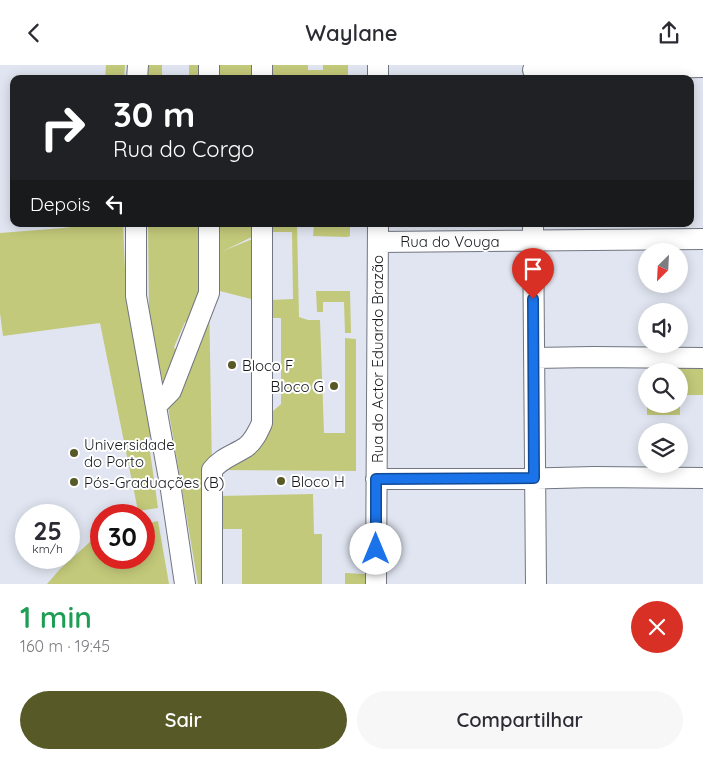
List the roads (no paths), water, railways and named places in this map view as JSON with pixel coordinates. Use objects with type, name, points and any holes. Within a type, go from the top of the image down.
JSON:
[{"type":"street","points":[[533,71],[703,67]]},
{"type":"street","points":[[136,227],[136,296],[171,490],[185,584]]},
{"type":"street","points":[[156,406],[171,391],[209,293],[209,227]]},
{"type":"street","points":[[212,584],[212,470],[221,460],[246,446],[254,438],[262,423],[262,227]]},
{"type":"street","points":[[533,232],[536,584]]},
{"type":"street","name":"Rua do Vouga","points":[[378,233],[533,232],[703,239]]},
{"type":"street","name":"Rua do Actor Eduardo Brazão","points":[[376,584],[378,233]]},
{"type":"street","points":[[534,358],[703,358]]},
{"type":"street","points":[[376,479],[703,478]]},
{"type":"place","name":"Bloco F","points":[[232,365]]},
{"type":"place","name":"Bloco G","points":[[334,386]]},
{"type":"place","name":"Universidade do Porto","points":[[74,453]]},
{"type":"place","name":"Bloco H","points":[[281,481]]},
{"type":"place","name":"Pós-Graduações (B)","points":[[74,482]]}]
